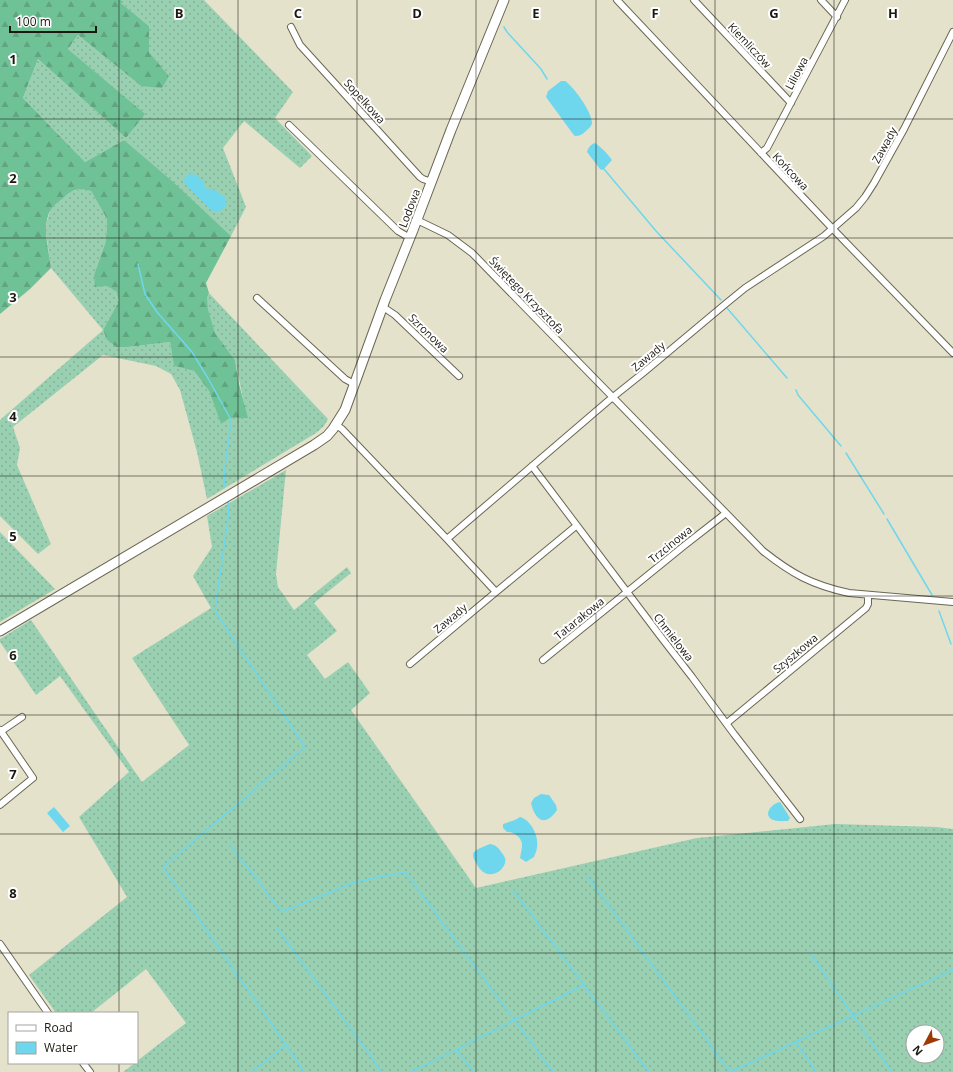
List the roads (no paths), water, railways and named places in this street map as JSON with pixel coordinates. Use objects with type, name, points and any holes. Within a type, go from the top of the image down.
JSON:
[{"type":"street","name":"Lodowa","points":[[0,631],[314,445],[327,436],[336,425],[345,410],[460,108],[504,0]]},
{"type":"street","name":"Końcowa","points":[[617,0],[832,229],[953,353]]},
{"type":"street","name":"Kiemliczów","points":[[694,0],[791,103]]},
{"type":"street","points":[[821,0],[837,17]]},
{"type":"street","name":"Liliowa","points":[[761,153],[767,148],[845,0]]},
{"type":"street","name":"Sopelkowa","points":[[291,27],[300,45],[420,177],[432,182]]},
{"type":"street","name":"Zawady","points":[[447,539],[736,296],[814,243],[856,208],[874,183],[904,129],[953,32]]},
{"type":"street","points":[[289,125],[398,231],[410,238]]},
{"type":"street","name":"Świętego Krzysztofa","points":[[417,220],[448,234],[472,253],[763,551],[780,564],[796,575],[834,590],[868,595],[953,602]]},
{"type":"street","points":[[257,298],[345,379],[354,384]]},
{"type":"street","name":"Szronowa","points":[[383,307],[395,315],[459,376]]},
{"type":"street","points":[[336,425],[342,429],[496,592]]},
{"type":"street","name":"Chmielowa","points":[[532,466],[761,770],[800,819]]},
{"type":"street","name":"Trzcinowa","points":[[627,592],[726,513]]},
{"type":"street","name":"Zawady","points":[[410,664],[576,526]]},
{"type":"street","name":"Tatarakowa","points":[[543,660],[627,592]]},
{"type":"street","name":"Szyszkowa","points":[[727,723],[866,608],[868,604],[868,595]]},
{"type":"street","points":[[0,805],[33,778],[0,731],[22,717]]},
{"type":"street","points":[[0,944],[47,1012]]},
{"type":"street","points":[[84,1064],[90,1072]]},
{"type":"water","points":[[561,81],[565,81],[569,84],[586,106],[591,118],[591,126],[580,135],[575,136],[573,134],[546,97],[548,91]]},
{"type":"water","points":[[595,143],[612,160],[602,170],[587,152],[590,146]]},
{"type":"water","points":[[192,173],[205,183],[204,186],[207,189],[213,189],[225,197],[227,204],[222,210],[215,212],[211,210],[185,184],[184,179]]},
{"type":"water","points":[[541,794],[549,795],[556,805],[557,810],[553,816],[545,820],[541,820],[535,814],[531,803],[534,798]]},
{"type":"water","points":[[780,802],[790,818],[788,821],[775,821],[769,817],[768,811],[775,804]]},
{"type":"water","points":[[54,807],[70,826],[63,832],[47,813]]},
{"type":"water","points":[[520,817],[528,821],[537,838],[537,848],[534,857],[526,862],[520,858],[522,844],[519,837],[515,834],[507,832],[503,828],[503,824]]},
{"type":"water","points":[[490,844],[499,849],[505,858],[504,866],[494,874],[484,873],[476,863],[473,855],[479,848]]},
{"type":"waterway","points":[[504,27],[541,69],[547,79]]},
{"type":"waterway","points":[[604,169],[656,231],[721,300]]},
{"type":"waterway","points":[[138,264],[145,294],[157,312],[192,352],[230,418],[224,488]]},
{"type":"waterway","points":[[727,308],[787,378]]},
{"type":"waterway","points":[[796,390],[798,395],[841,446]]},
{"type":"waterway","points":[[846,453],[884,514]]},
{"type":"waterway","points":[[228,502],[229,512],[215,609],[218,616],[305,747],[163,867],[286,1045],[252,1072]]},
{"type":"waterway","points":[[887,519],[932,595]]},
{"type":"waterway","points":[[939,611],[951,644]]},
{"type":"waterway","points":[[230,845],[282,912],[355,882],[405,872],[553,1072]]},
{"type":"waterway","points":[[588,877],[730,1072]]},
{"type":"waterway","points":[[513,890],[649,1072]]},
{"type":"waterway","points":[[277,928],[382,1072]]},
{"type":"waterway","points":[[810,953],[892,1072]]},
{"type":"waterway","points":[[730,1072],[953,970]]},
{"type":"waterway","points":[[411,1072],[584,985]]},
{"type":"waterway","points":[[796,1042],[816,1072]]},
{"type":"waterway","points":[[286,1045],[304,1072]]},
{"type":"waterway","points":[[457,1050],[474,1072]]}]
